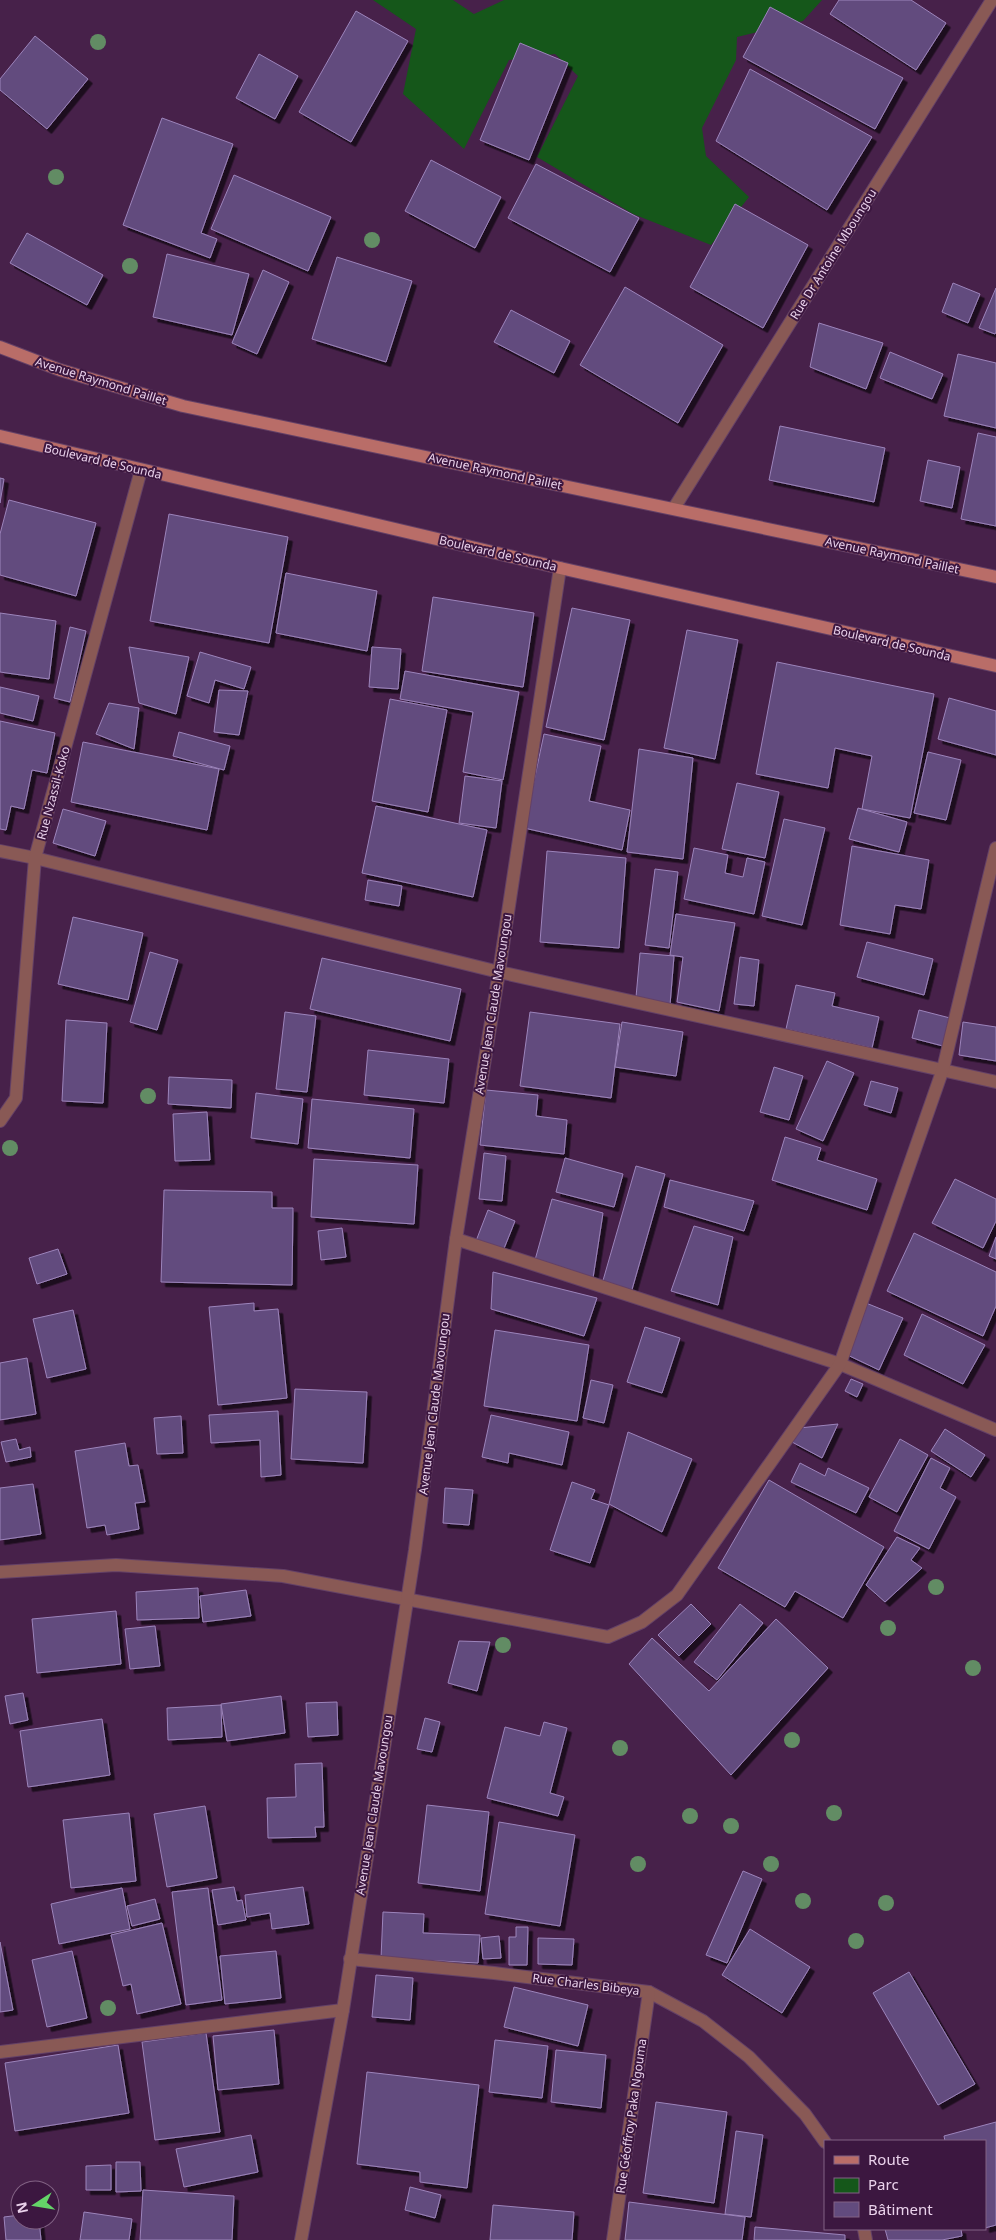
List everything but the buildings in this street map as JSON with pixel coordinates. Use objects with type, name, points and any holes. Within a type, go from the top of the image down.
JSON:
[{"type":"main road","name":"Avenue Raymond Paillet","points":[[0,347],[60,370],[182,406],[996,577]]},
{"type":"main road","name":"Boulevard de Sounda","points":[[0,436],[560,568],[996,666]]},
{"type":"street","name":"Rue Dr Antoine Mboungou","points":[[674,508],[992,0]]},
{"type":"street","name":"Rue Nzassil-Koko","points":[[1,1121],[16,1098],[35,858],[141,470]]},
{"type":"street","name":"Avenue Jean Claude Mavoungou","points":[[301,2240],[343,2010],[415,1550],[456,1239],[499,972],[560,568]]},
{"type":"street","points":[[0,1572],[116,1565],[273,1576],[608,1637],[642,1622],[677,1595],[840,1364],[943,1069],[996,848]]},
{"type":"street","points":[[0,851],[499,972],[996,1082]]},
{"type":"street","points":[[456,1239],[840,1364],[996,1430]]},
{"type":"street","name":"Rue Charles Bibeya","points":[[350,1959],[494,1973],[649,1992],[703,2021],[749,2057],[805,2114],[824,2141]]},
{"type":"street","name":"Rue Géoffroy Paka Ngouma","points":[[613,2240],[649,1992]]},
{"type":"street","points":[[0,2052],[343,2010]]},
{"type":"green space","points":[[373,0],[453,0],[474,14],[504,0],[822,0],[803,21],[737,37],[736,60],[702,128],[706,156],[749,197],[711,245],[633,214],[537,157],[578,76],[555,54],[509,60],[464,149],[403,94],[416,29]]}]
